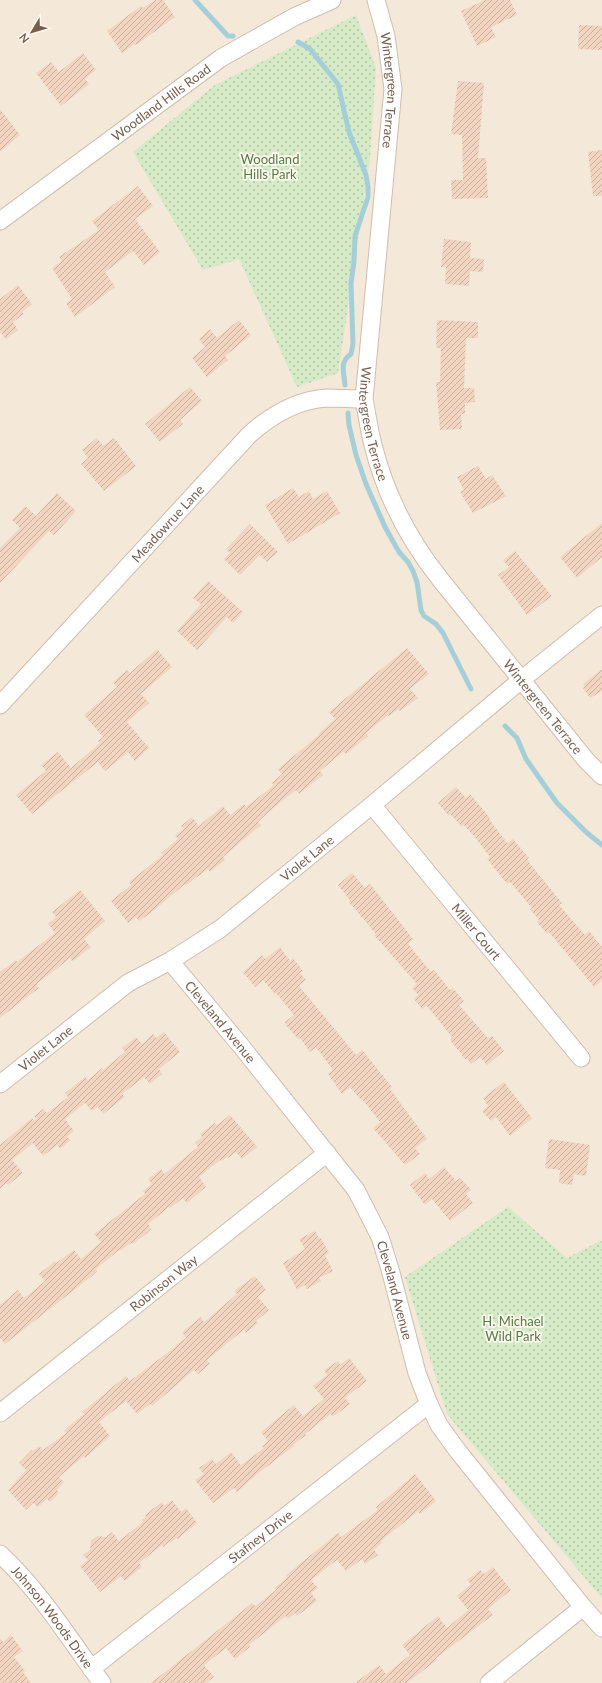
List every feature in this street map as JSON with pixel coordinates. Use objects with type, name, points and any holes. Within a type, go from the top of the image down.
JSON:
[{"type":"street","name":"Woodland Hills Road","points":[[0,221],[221,58],[294,17],[332,0]]},
{"type":"street","name":"Wintergreen Terrace","points":[[376,0],[386,36],[393,89],[364,399],[372,444],[382,474],[408,530],[434,572],[586,760],[602,776]]},
{"type":"street","name":"Meadowrue Lane","points":[[0,705],[249,434],[265,420],[284,409],[305,402],[326,398],[364,399]]},
{"type":"street","name":"Violet Lane","points":[[0,1084],[128,984],[170,961],[220,929],[372,805],[521,680],[602,615]]},
{"type":"street","name":"Miller Court","points":[[372,805],[581,1058]]},
{"type":"street","name":"Cleveland Avenue","points":[[170,961],[356,1190],[380,1237],[390,1269],[417,1373],[439,1425],[457,1450],[503,1505],[583,1607],[602,1628]]},
{"type":"street","name":"Robinson Way","points":[[0,1413],[327,1153]]},
{"type":"street","name":"Stafney Drive","points":[[91,1669],[429,1404]]},
{"type":"street","name":"Johnson Woods Drive","points":[[0,1554],[18,1571],[57,1619],[102,1683]]},
{"type":"street","points":[[489,1683],[583,1607]]},
{"type":"shaded area","points":[[0,0],[602,0],[602,1683],[0,1683]]},
{"type":"green space","name":"Woodland Hills Park","points":[[356,15],[376,68],[370,158],[338,373],[297,387],[239,259],[203,270],[133,152],[215,85]]},
{"type":"green space","name":"H. Michael Wild Park","points":[[508,1207],[567,1258],[602,1240],[602,1598],[447,1414],[405,1277]]},
{"type":"building","points":[[155,0],[163,0],[175,17],[136,45],[135,44],[122,53],[107,31],[141,6],[143,8]]},
{"type":"building","points":[[485,0],[510,0],[517,15],[491,27],[496,37],[477,46],[461,11]]},
{"type":"building","points":[[579,25],[602,26],[602,50],[578,49]]},
{"type":"building","points":[[83,53],[96,70],[85,79],[89,84],[61,106],[36,73],[51,62],[59,72]]},
{"type":"building","points":[[458,81],[484,83],[478,158],[486,158],[488,198],[452,199],[451,180],[463,180],[462,135],[451,134]]},
{"type":"building","points":[[0,109],[20,135],[0,152]]},
{"type":"building","points":[[602,150],[602,196],[593,196],[588,152]]},
{"type":"building","points":[[138,186],[153,206],[135,219],[160,252],[144,265],[133,251],[105,272],[115,287],[75,317],[66,303],[72,299],[52,268],[62,261],[59,257],[99,230],[92,221]]},
{"type":"building","points":[[444,239],[471,242],[470,258],[484,259],[483,272],[470,271],[469,286],[445,284],[446,267],[441,267]]},
{"type":"building","points":[[18,285],[32,304],[22,312],[24,314],[13,322],[18,330],[6,339],[0,332],[0,299]]},
{"type":"building","points":[[239,320],[251,335],[225,356],[228,360],[207,377],[192,358],[205,347],[199,339],[210,329],[217,338]]},
{"type":"building","points":[[437,320],[478,322],[478,338],[466,338],[464,388],[474,388],[475,402],[465,403],[465,414],[461,414],[462,429],[440,430],[436,382],[440,382],[441,348],[436,348]]},
{"type":"building","points":[[190,387],[202,401],[180,420],[183,424],[160,442],[145,424]]},
{"type":"building","points":[[97,438],[103,446],[114,438],[136,466],[104,491],[81,464],[88,458],[82,450]]},
{"type":"building","points":[[478,466],[486,479],[492,475],[506,496],[473,513],[460,492],[464,490],[457,477]]},
{"type":"building","points":[[293,488],[299,497],[309,491],[313,499],[327,491],[340,513],[288,544],[265,505]]},
{"type":"building","points":[[57,493],[76,511],[54,535],[49,531],[0,583],[0,548],[20,528],[12,520],[25,506],[36,516]]},
{"type":"building","points":[[602,523],[602,557],[577,578],[560,557]]},
{"type":"building","points":[[250,524],[278,552],[267,562],[260,555],[240,575],[224,559],[230,553],[226,549]]},
{"type":"building","points":[[515,551],[552,596],[527,615],[498,575],[509,567],[503,560]]},
{"type":"building","points":[[208,581],[243,612],[233,623],[227,617],[197,650],[177,631],[201,604],[193,598]]},
{"type":"building","points":[[407,648],[429,674],[410,689],[418,698],[400,711],[398,709],[389,716],[388,715],[366,733],[368,736],[346,754],[344,751],[320,771],[323,775],[299,794],[296,790],[272,809],[258,822],[261,825],[223,857],[225,860],[210,872],[208,869],[186,885],[185,884],[139,921],[136,917],[128,923],[111,901],[131,885],[129,882],[163,855],[161,853],[178,839],[175,835],[184,829],[181,826],[192,817],[199,826],[223,806],[230,815],[244,804],[246,807],[274,785],[272,783],[282,774],[278,769],[319,735],[318,734],[335,719],[329,712]]},
{"type":"building","points":[[157,649],[172,667],[141,694],[149,703],[127,722],[149,748],[135,761],[128,752],[105,771],[98,762],[32,814],[16,795],[46,771],[41,765],[58,752],[71,768],[100,743],[98,741],[103,737],[84,715],[117,687],[113,682],[127,670],[130,673]]},
{"type":"building","points":[[602,669],[602,691],[590,698],[583,688],[585,686],[583,684]]},
{"type":"building","points":[[456,787],[466,798],[470,794],[490,818],[489,819],[507,843],[513,839],[529,858],[527,859],[531,865],[562,903],[559,905],[585,935],[589,931],[602,947],[602,980],[594,987],[549,932],[547,934],[537,922],[539,920],[530,909],[532,908],[510,882],[507,884],[487,859],[490,857],[474,836],[464,825],[462,827],[450,814],[449,816],[438,803]]},
{"type":"building","points":[[352,873],[365,888],[370,884],[413,939],[408,944],[431,972],[434,970],[450,990],[453,988],[464,1001],[459,1005],[488,1038],[492,1036],[504,1051],[487,1065],[480,1057],[471,1064],[467,1059],[466,1060],[450,1040],[452,1037],[427,1006],[422,1009],[414,999],[418,995],[412,988],[417,984],[374,935],[376,934],[349,902],[350,900],[338,885]]},
{"type":"building","points":[[80,890],[105,921],[84,939],[91,947],[76,959],[72,961],[70,958],[36,985],[39,988],[0,1018],[0,972],[16,960],[17,962],[55,933],[48,924],[56,917],[52,912]]},
{"type":"building","points":[[280,947],[290,961],[293,958],[303,971],[300,973],[306,980],[299,986],[356,1055],[362,1050],[392,1087],[390,1089],[427,1139],[415,1148],[420,1154],[405,1165],[373,1128],[380,1122],[362,1099],[361,1100],[350,1087],[342,1094],[328,1074],[333,1070],[316,1047],[310,1052],[300,1038],[298,1039],[286,1025],[285,1022],[294,1015],[276,993],[275,994],[263,980],[255,987],[243,972],[262,955],[265,959]]},
{"type":"building","points":[[164,1032],[180,1052],[159,1069],[162,1074],[150,1084],[144,1077],[122,1094],[125,1097],[103,1114],[98,1107],[92,1111],[85,1103],[65,1119],[74,1131],[67,1137],[71,1140],[60,1149],[57,1145],[43,1156],[33,1143],[12,1160],[23,1173],[8,1185],[6,1183],[0,1189],[0,1145],[32,1118],[34,1121],[37,1119],[34,1116],[43,1109],[47,1113],[68,1097],[65,1093],[85,1077],[88,1080],[102,1068],[103,1070],[125,1052],[122,1048],[136,1037],[142,1044],[153,1034],[156,1038]]},
{"type":"building","points":[[504,1082],[532,1118],[510,1136],[496,1117],[491,1121],[482,1111],[488,1106],[483,1098]]},
{"type":"building","points":[[230,1115],[257,1147],[242,1159],[236,1152],[222,1161],[220,1160],[199,1177],[206,1187],[187,1203],[183,1198],[170,1208],[169,1207],[148,1224],[151,1229],[146,1234],[133,1244],[131,1243],[120,1251],[119,1250],[96,1269],[97,1271],[92,1276],[5,1344],[0,1338],[0,1305],[18,1290],[24,1298],[45,1281],[39,1274],[55,1261],[56,1263],[74,1250],[81,1259],[101,1242],[94,1234],[145,1194],[143,1191],[152,1184],[148,1179],[161,1169],[164,1174],[198,1147],[195,1143],[202,1137],[200,1134],[215,1123],[217,1125]]},
{"type":"building","points":[[549,1139],[590,1145],[586,1176],[574,1174],[572,1185],[559,1183],[560,1170],[545,1168]]},
{"type":"building","points":[[444,1167],[456,1181],[460,1178],[471,1190],[466,1194],[473,1203],[450,1221],[432,1199],[425,1205],[410,1185],[425,1173],[429,1179]]},
{"type":"building","points":[[315,1231],[319,1238],[321,1238],[329,1253],[325,1255],[333,1271],[319,1278],[321,1281],[307,1289],[305,1285],[297,1290],[283,1263],[305,1249],[299,1239]]},
{"type":"building","points":[[255,1276],[266,1290],[258,1297],[269,1310],[256,1321],[258,1323],[246,1333],[244,1330],[236,1336],[207,1360],[210,1364],[198,1374],[194,1370],[152,1406],[150,1404],[137,1414],[126,1401],[99,1422],[110,1436],[85,1458],[84,1456],[59,1477],[64,1482],[57,1490],[59,1493],[50,1502],[47,1499],[38,1507],[33,1503],[26,1510],[8,1490],[26,1470],[19,1463],[32,1450],[33,1451],[39,1446],[43,1450],[66,1433],[64,1431],[84,1414],[82,1412],[126,1376],[130,1381],[175,1347],[186,1338],[182,1332],[201,1317],[204,1322],[237,1294],[234,1291]]},
{"type":"building","points":[[349,1358],[367,1381],[345,1398],[350,1404],[336,1415],[332,1416],[331,1414],[305,1434],[306,1435],[293,1445],[294,1446],[256,1475],[237,1492],[234,1488],[213,1503],[195,1480],[204,1474],[199,1468],[212,1459],[216,1464],[231,1452],[241,1465],[264,1448],[262,1446],[268,1441],[261,1432],[294,1405],[303,1416],[324,1399],[313,1386],[327,1375],[324,1370],[338,1361],[340,1365]]},
{"type":"building","points":[[415,1474],[436,1501],[420,1514],[418,1511],[381,1541],[382,1543],[374,1550],[378,1555],[365,1564],[362,1559],[346,1571],[337,1560],[311,1580],[318,1588],[311,1593],[317,1601],[297,1616],[295,1613],[288,1619],[286,1616],[249,1645],[250,1647],[235,1659],[226,1648],[204,1665],[214,1677],[206,1683],[151,1683],[252,1603],[255,1606],[276,1590],[274,1588],[287,1578],[286,1575],[338,1533],[341,1537],[378,1510],[376,1507]]},
{"type":"building","points":[[172,1500],[181,1512],[186,1508],[197,1523],[178,1539],[177,1538],[170,1543],[169,1542],[163,1547],[162,1545],[139,1563],[142,1567],[125,1581],[121,1576],[100,1592],[80,1566],[88,1560],[83,1555],[90,1550],[91,1541],[97,1536],[106,1537],[112,1532],[119,1541],[143,1522],[142,1520],[146,1517],[145,1515],[162,1502],[164,1506]]},
{"type":"building","points":[[493,1567],[511,1590],[488,1609],[493,1615],[436,1658],[437,1660],[407,1683],[355,1683],[379,1665],[386,1674],[410,1655],[402,1645],[438,1616],[447,1628],[468,1610],[457,1596],[471,1584],[467,1580],[480,1570],[484,1574]]},
{"type":"building","points":[[11,1635],[23,1651],[14,1657],[25,1671],[23,1672],[31,1683],[0,1683],[0,1638],[3,1642]]},
{"type":"waterway","points":[[195,0],[228,36],[233,36]]},
{"type":"waterway","points":[[298,42],[310,49],[338,84],[349,132],[366,175],[368,187],[368,197],[355,236],[354,262],[351,283],[353,344],[351,354],[345,360],[343,368],[345,385]]},
{"type":"waterway","points":[[348,413],[349,425],[356,455],[366,484],[385,527],[399,552],[408,562],[413,571],[417,582],[421,610],[424,616],[436,624],[443,633],[471,689]]},
{"type":"waterway","points":[[505,726],[517,738],[526,759],[557,803],[586,832],[602,845]]}]
